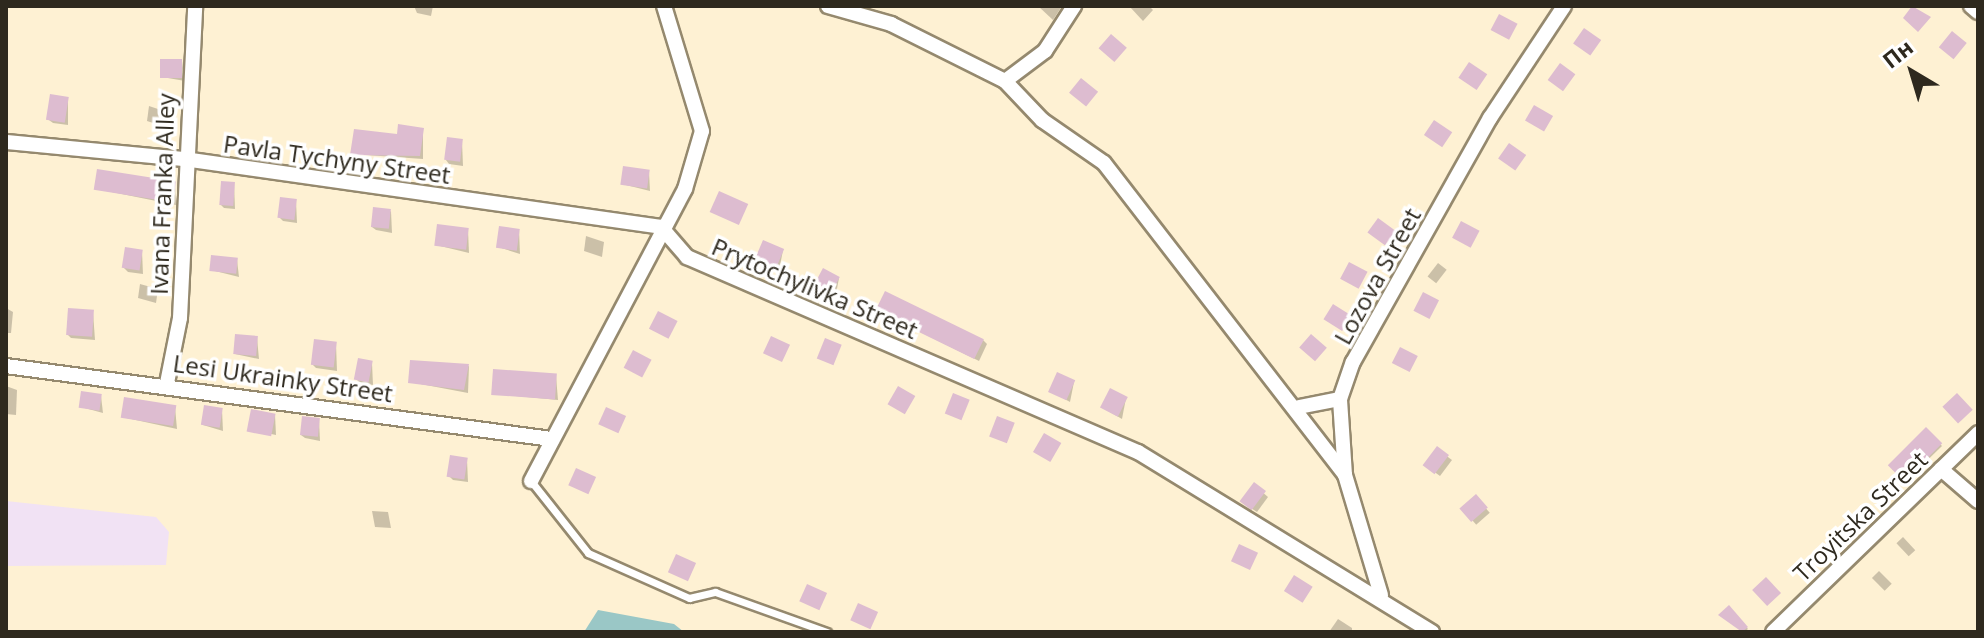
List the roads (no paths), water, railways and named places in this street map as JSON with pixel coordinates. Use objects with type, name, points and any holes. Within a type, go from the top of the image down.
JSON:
[{"type":"street","name":"Ivana Franka Alley","points":[[167,383],[180,318],[184,159],[195,6]]},
{"type":"street","points":[[531,481],[661,227],[685,189],[702,131],[664,6]]},
{"type":"street","points":[[828,6],[891,24],[1005,81],[1042,120],[1104,163],[1299,407],[1345,475]]},
{"type":"street","points":[[1005,81],[1045,51],[1074,6]]},
{"type":"street","name":"Lozova Street","points":[[1381,595],[1345,475],[1340,399],[1353,362],[1476,144],[1564,6]]},
{"type":"street","points":[[1971,6],[1978,12]]},
{"type":"street","name":"Pavla Tychyny Street","points":[[6,142],[184,159],[661,227]]},
{"type":"street","name":"Prytochylivka Street","points":[[661,227],[687,257],[1138,452],[1381,595],[1432,632]]},
{"type":"street","name":"Lesi Ukrainky Street","points":[[6,366],[167,383],[552,439]]},
{"type":"street","points":[[1299,407],[1340,399]]},
{"type":"street","name":"Troyitska Street","points":[[1773,632],[1978,433]]},
{"type":"street","points":[[1941,469],[1978,501]]},
{"type":"lane","points":[[531,481],[588,553],[689,598],[715,592],[827,632]]},
{"type":"water","points":[[598,610],[674,624],[684,632],[584,632]]}]
